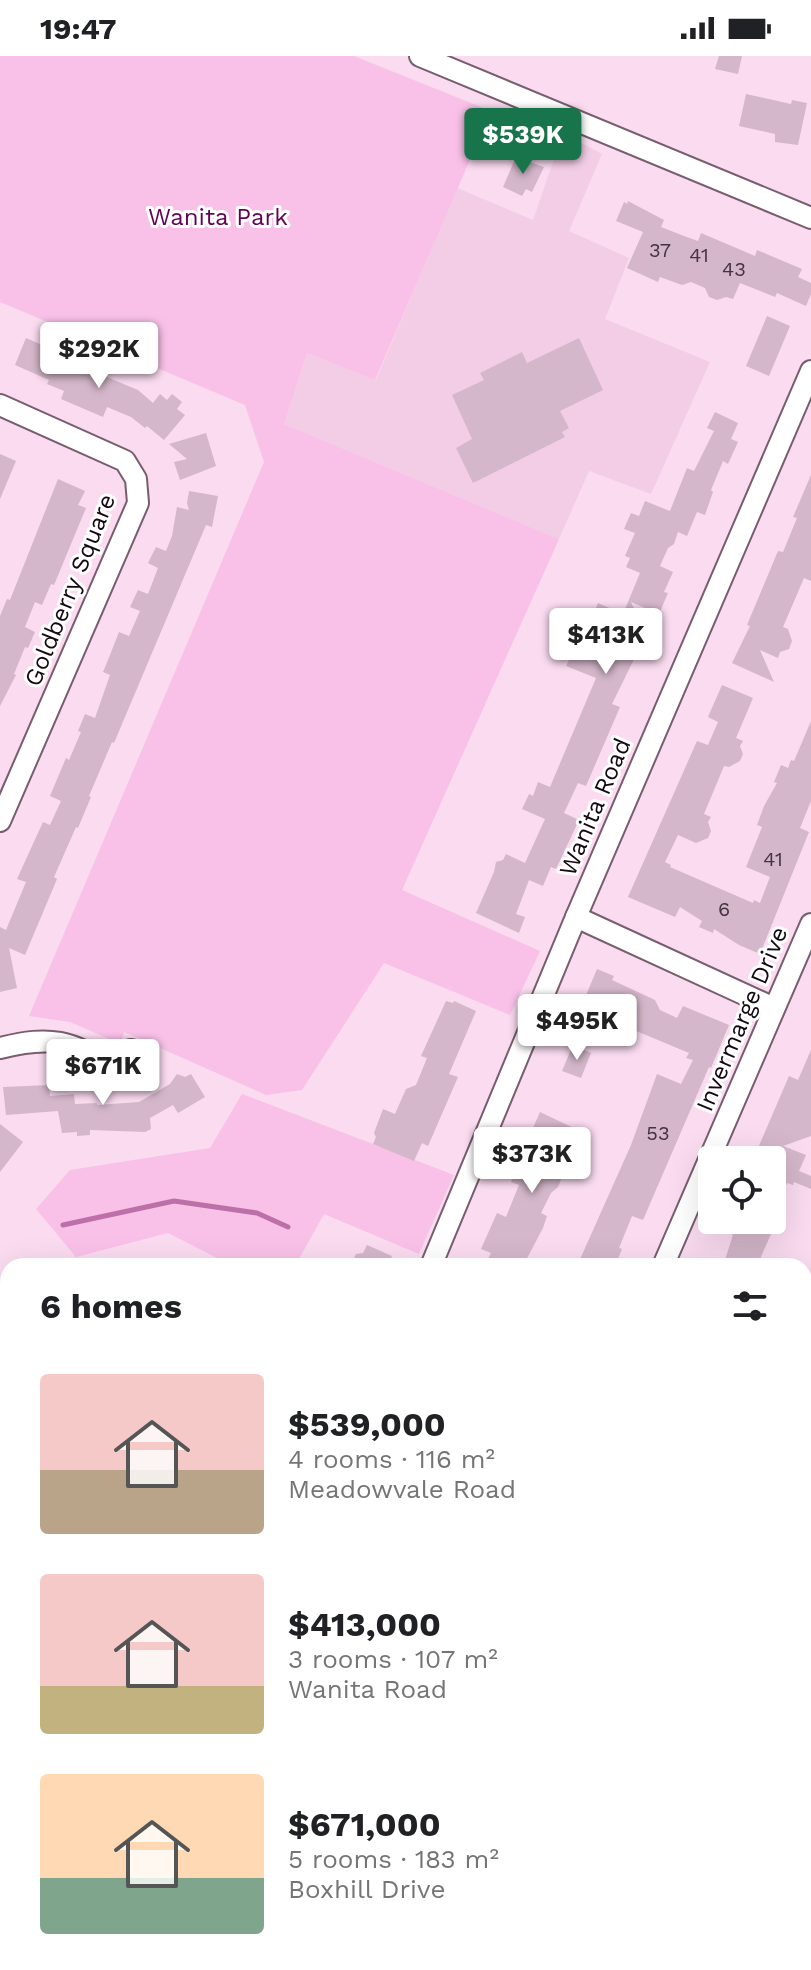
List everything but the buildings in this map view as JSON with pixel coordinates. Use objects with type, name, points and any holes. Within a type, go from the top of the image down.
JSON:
[{"type":"street","points":[[420,56],[811,218]]},
{"type":"street","name":"Wanita Road","points":[[434,1258],[576,917],[811,371]]},
{"type":"street","name":"Goldberry Square","points":[[0,405],[125,461],[136,479],[138,503],[0,821]]},
{"type":"street","points":[[576,917],[774,1008]]},
{"type":"street","name":"Invermarge Drive","points":[[666,1258],[811,924]]},
{"type":"street","points":[[0,1048],[28,1041],[59,1041],[115,1067],[131,1050]]},
{"type":"shaded area","points":[[563,133],[602,154],[569,231],[629,258],[605,319],[710,362],[651,494],[589,471],[559,539],[284,424],[307,353],[376,380],[457,188],[533,220]]},
{"type":"green space","name":"Wanita Park","points":[[0,56],[354,56],[491,111],[375,380],[307,353],[284,424],[559,539],[402,890],[540,951],[510,1015],[384,963],[302,1090],[266,1095],[124,1032],[121,1044],[70,1022],[29,1016],[264,462],[245,405],[0,302]]},
{"type":"green space","points":[[242,1094],[454,1175],[419,1254],[324,1214],[299,1258],[217,1258],[168,1233],[76,1257],[36,1209],[70,1170],[210,1148]]},
{"type":"waterway","points":[[63,1225],[174,1201],[257,1213],[288,1227]]}]
